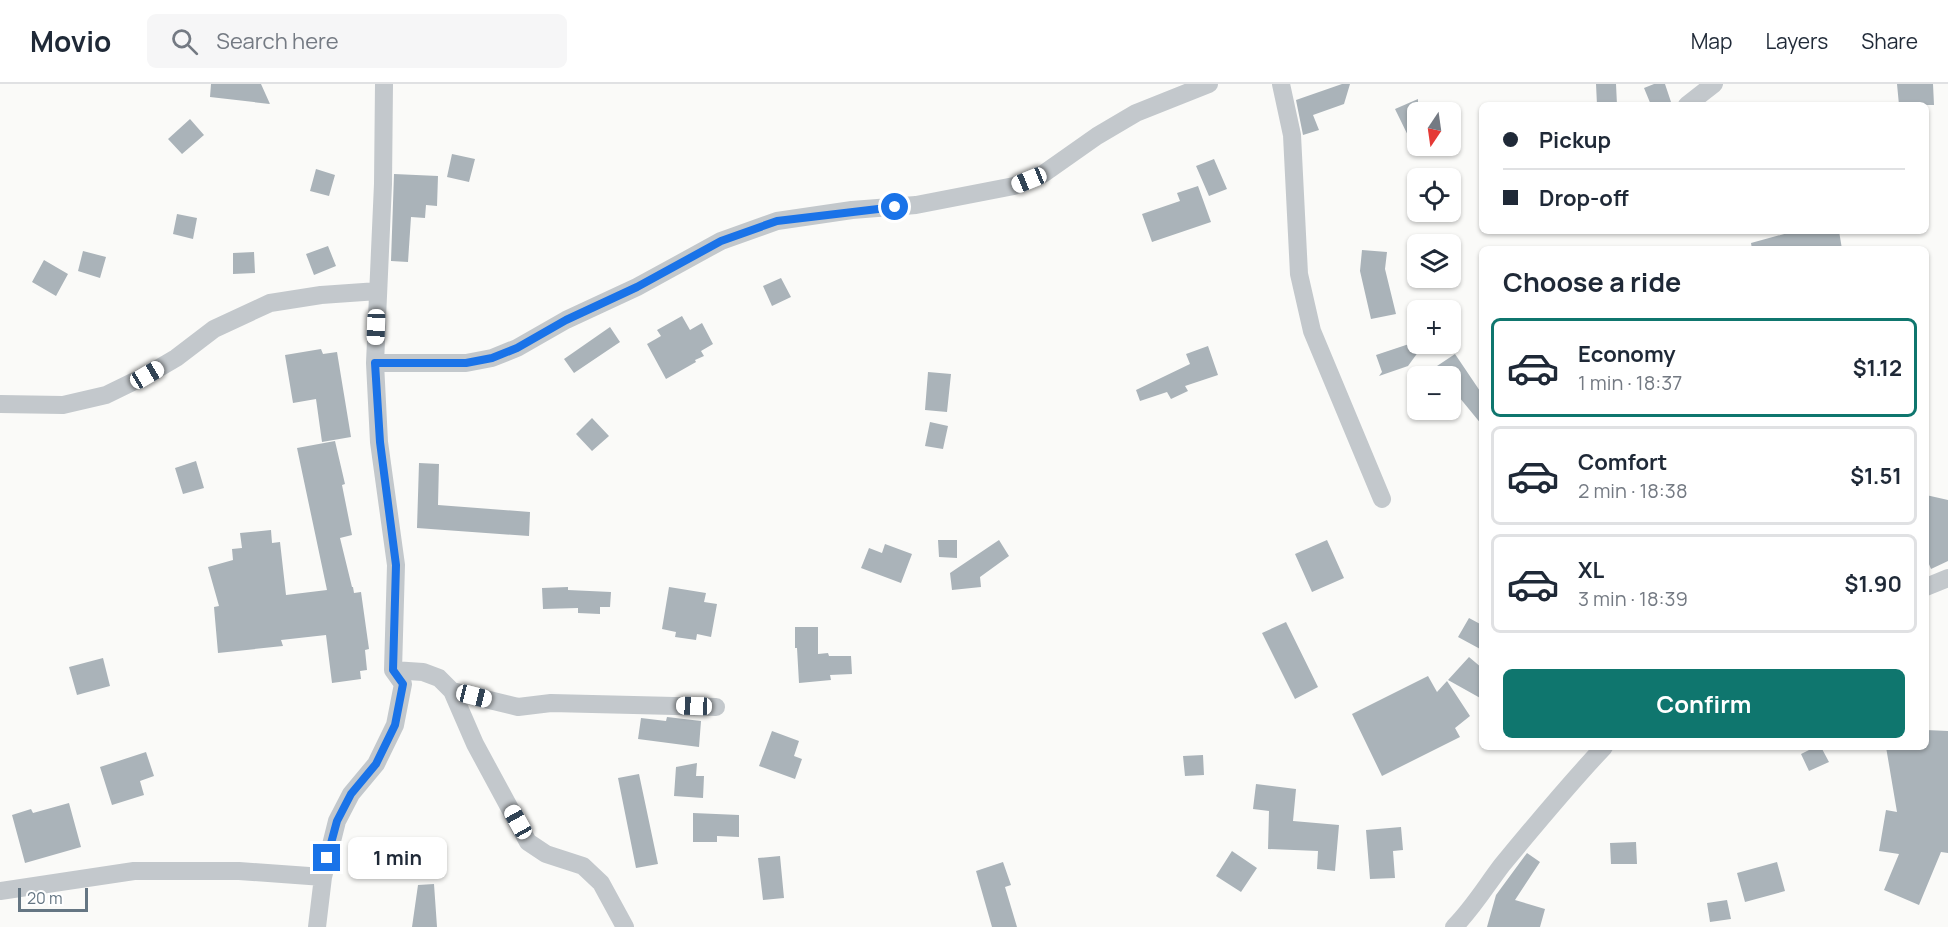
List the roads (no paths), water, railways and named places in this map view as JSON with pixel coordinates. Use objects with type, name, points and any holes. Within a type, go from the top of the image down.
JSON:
[{"type":"street","points":[[317,927],[323,877],[337,821],[351,794],[376,764],[395,725],[403,684],[393,670],[396,565],[380,442],[375,363],[383,184],[384,84]]},
{"type":"street","points":[[375,363],[466,363],[492,358],[517,348],[566,320],[637,287],[721,241],[777,221],[852,210],[916,205],[1014,186],[1043,174],[1097,136],[1136,113],[1209,84]]},
{"type":"street","points":[[1281,84],[1292,135],[1299,274],[1312,331],[1382,499]]},
{"type":"street","points":[[1691,102],[1714,84]]},
{"type":"street","points":[[0,404],[63,405],[106,395],[176,358],[214,329],[270,303],[321,294],[378,291]]},
{"type":"street","points":[[1929,586],[1948,578]]},
{"type":"street","points":[[393,670],[423,672],[439,678],[452,691],[475,744],[528,842],[546,854],[583,866],[601,883],[625,927]]},
{"type":"street","points":[[452,691],[518,707],[551,704],[716,707]]},
{"type":"street","points":[[1454,927],[1468,913],[1554,800],[1601,750]]},
{"type":"street","points":[[0,891],[134,871],[239,870],[323,877]]}]
